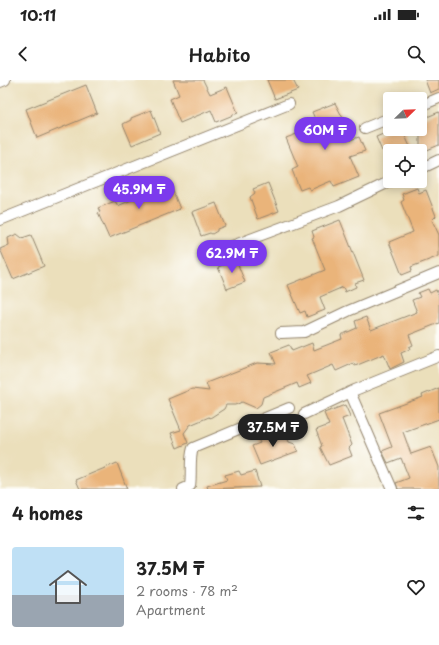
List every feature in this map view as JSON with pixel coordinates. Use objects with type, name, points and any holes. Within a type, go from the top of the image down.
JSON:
[{"type":"street","points":[[0,82],[5,80]]},
{"type":"street","points":[[427,103],[439,98]]},
{"type":"street","points":[[0,220],[289,104]]},
{"type":"street","points":[[365,128],[383,121]]},
{"type":"street","points":[[427,166],[439,160]]},
{"type":"street","points":[[232,246],[339,206],[383,185]]},
{"type":"street","points":[[281,333],[304,332],[348,311],[439,273]]},
{"type":"street","points":[[304,414],[350,392],[439,356]]},
{"type":"street","points":[[350,392],[392,489]]},
{"type":"street","points":[[188,488],[191,474],[190,457],[193,448],[289,408]]},
{"type":"building","points":[[173,80],[203,80],[210,94],[227,87],[238,113],[216,122],[211,110],[180,123],[170,99],[179,95]]},
{"type":"building","points":[[267,80],[293,80],[298,90],[275,99]]},
{"type":"building","points":[[425,80],[439,80],[439,89],[430,93]]},
{"type":"building","points":[[86,85],[97,113],[37,138],[26,109]]},
{"type":"building","points":[[335,103],[345,122],[350,140],[359,137],[365,151],[350,156],[359,177],[334,187],[331,181],[310,190],[308,187],[300,190],[292,170],[298,167],[286,138],[318,126],[312,112]]},
{"type":"building","points":[[151,110],[160,133],[132,145],[123,124],[131,120],[131,118]]},
{"type":"building","points":[[439,112],[439,145],[427,150],[427,144],[420,144],[420,136],[427,136],[427,117]]},
{"type":"building","points":[[383,134],[383,136],[405,136],[409,144],[383,144],[382,151],[376,137]]},
{"type":"building","points":[[160,183],[162,187],[170,184],[180,209],[109,238],[98,213],[100,212],[98,208],[115,201],[118,206],[145,194],[142,188]]},
{"type":"building","points":[[268,183],[279,211],[258,219],[250,197],[255,193],[253,189]]},
{"type":"building","points":[[417,188],[419,193],[426,190],[436,216],[432,220],[439,235],[439,256],[411,267],[412,271],[402,275],[389,242],[413,232],[401,202],[404,200],[402,194]]},
{"type":"building","points":[[216,203],[225,226],[217,229],[217,231],[212,234],[210,233],[201,236],[192,212]]},
{"type":"building","points":[[340,220],[364,280],[355,283],[356,287],[345,292],[343,287],[320,297],[325,310],[307,317],[305,311],[300,313],[288,285],[325,270],[312,238],[314,237],[312,231]]},
{"type":"building","points":[[17,234],[22,238],[31,235],[44,266],[13,279],[0,249],[9,245],[8,238]]},
{"type":"building","points":[[236,260],[245,282],[227,289],[218,267]]},
{"type":"building","points":[[428,289],[430,293],[436,290],[439,297],[439,323],[409,335],[413,345],[409,347],[410,349],[401,353],[404,362],[390,369],[384,354],[355,366],[354,363],[336,371],[333,365],[307,376],[311,383],[299,388],[297,383],[263,397],[261,404],[256,408],[242,402],[235,405],[226,405],[224,409],[210,418],[209,417],[190,425],[184,433],[188,443],[177,448],[171,433],[181,430],[168,399],[192,389],[209,391],[206,383],[257,363],[276,364],[271,352],[289,345],[292,351],[312,343],[314,350],[342,339],[341,335],[357,328],[355,321],[366,317],[371,330],[417,312],[412,300],[420,297],[418,293]]},
{"type":"building","points":[[439,388],[439,419],[403,432],[411,454],[431,447],[439,467],[439,489],[398,489],[396,483],[409,478],[401,458],[388,463],[382,451],[392,447],[379,413],[423,397],[422,395]]},
{"type":"building","points":[[345,405],[350,416],[342,419],[352,445],[349,448],[352,456],[329,465],[320,447],[322,446],[316,430],[329,425],[324,413]]},
{"type":"building","points":[[285,432],[289,442],[295,444],[298,451],[260,465],[252,446],[260,443],[257,437],[270,433],[274,436]]},
{"type":"building","points":[[117,463],[127,489],[80,489],[76,480]]},
{"type":"building","points":[[239,471],[241,475],[255,471],[260,487],[208,489],[207,486],[227,480],[225,475]]}]
